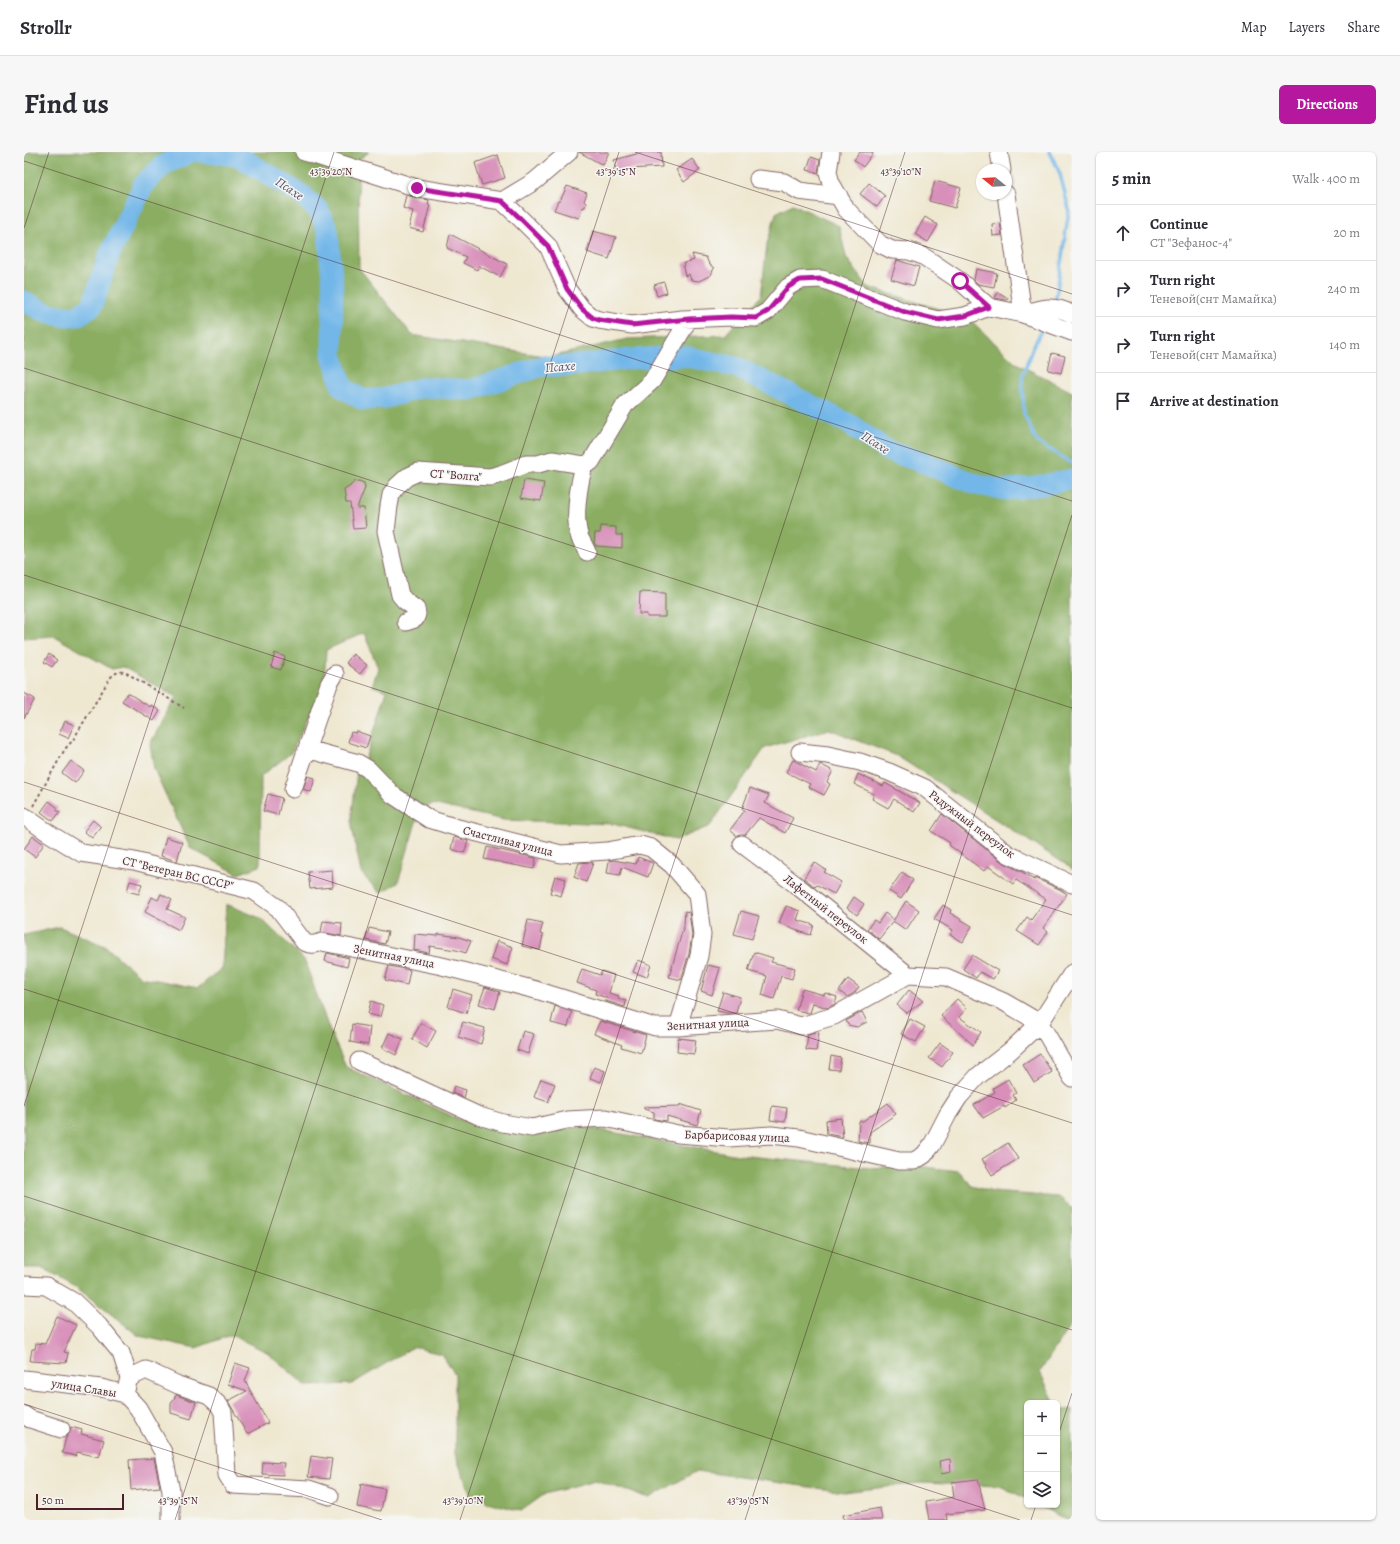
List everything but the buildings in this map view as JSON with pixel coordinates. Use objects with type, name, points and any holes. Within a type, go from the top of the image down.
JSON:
[{"type":"street","points":[[304,152],[417,188],[502,201],[548,246],[567,289],[582,309],[593,318],[632,325],[689,319],[731,317],[756,318],[768,311],[788,287],[800,280],[815,279],[822,279],[840,285],[905,312],[938,320],[965,316],[989,307]]},
{"type":"street","points":[[502,201],[535,182],[569,152]]},
{"type":"street","points":[[831,152],[828,172],[831,183],[846,209],[880,244],[892,250],[909,251],[923,256],[960,281],[989,307],[1028,316],[1066,329]]},
{"type":"street","points":[[999,152],[1001,164]]},
{"type":"street","points":[[758,179],[784,182],[799,191],[839,196]]},
{"type":"street","points":[[1007,200],[1028,316]]},
{"type":"street","points":[[1028,316],[1042,307],[1065,310],[1072,314]]},
{"type":"street","points":[[587,552],[580,536],[577,511],[579,485],[584,465],[591,462],[625,405],[652,381],[689,319]]},
{"type":"street","name":"СТ \"Волга\"","points":[[406,622],[415,619],[417,614],[416,609],[405,601],[400,595],[386,531],[388,506],[391,495],[397,486],[407,477],[418,472],[490,477],[526,464],[538,464],[552,460],[584,465]]},
{"type":"street","points":[[293,789],[329,684],[336,674]]},
{"type":"street","name":"Счастливая улица","points":[[307,749],[358,763],[368,769],[393,796],[429,819],[458,828],[561,854],[607,851],[640,845],[651,848],[672,865],[697,894],[702,935],[699,956],[678,1027]]},
{"type":"street","name":"Радужный переулок","points":[[800,752],[828,755],[860,762],[889,772],[925,788],[1008,854],[1072,884]]},
{"type":"street","name":"СТ \"Ветеран ВС СССР\"","points":[[25,819],[82,853],[134,860],[254,891],[278,908],[304,942],[309,945],[316,945]]},
{"type":"street","name":"Лафетный переулок","points":[[742,844],[795,884],[908,975]]},
{"type":"street","name":"Зенитная улица","points":[[316,945],[322,942],[442,966],[536,990],[655,1027],[678,1027],[777,1020],[801,1026],[834,1016],[908,975]]},
{"type":"street","points":[[1040,1023],[1072,973]]},
{"type":"street","points":[[908,975],[946,977],[1004,1002],[1040,1023],[1072,1078]]},
{"type":"street","name":"Барбарисовая улица","points":[[359,1061],[473,1113],[503,1123],[532,1128],[567,1120],[605,1118],[678,1134],[729,1138],[770,1135],[799,1138],[900,1161],[914,1161],[924,1155],[932,1145],[958,1097],[1040,1023]]},
{"type":"street","points":[[24,1285],[46,1286],[74,1302],[99,1326],[121,1353],[129,1378],[125,1394]]},
{"type":"street","points":[[129,1378],[146,1370],[178,1385],[209,1396],[219,1405],[223,1412],[227,1475],[233,1485],[309,1489],[330,1496]]},
{"type":"street","name":"улица Славы","points":[[24,1379],[101,1388],[125,1394],[138,1408],[163,1452],[171,1491],[171,1520]]},
{"type":"street","points":[[24,1415],[30,1419],[61,1429]]},
{"type":"path","points":[[25,819],[65,749],[73,740],[110,678],[115,673],[125,672],[184,708]]},
{"type":"green space","points":[[24,152],[369,152],[358,160],[359,268],[412,335],[550,357],[627,339],[725,335],[761,296],[767,244],[776,213],[793,204],[839,226],[846,257],[868,287],[968,318],[1016,363],[1072,392],[1072,871],[1065,864],[897,756],[829,729],[765,748],[710,826],[676,840],[613,824],[504,820],[432,804],[419,812],[398,883],[380,893],[361,873],[351,821],[357,771],[365,759],[387,691],[372,686],[378,668],[364,633],[326,650],[324,685],[291,753],[261,776],[260,866],[238,874],[190,848],[154,769],[150,744],[176,697],[123,667],[112,669],[54,636],[24,638]]},
{"type":"green space","points":[[226,904],[260,918],[304,959],[329,1029],[346,1067],[463,1121],[589,1128],[738,1155],[870,1168],[910,1165],[959,1171],[972,1186],[993,1192],[1059,1197],[1072,1208],[1072,1322],[1040,1372],[1054,1400],[1024,1400],[1024,1498],[1000,1486],[920,1483],[844,1492],[697,1471],[649,1498],[595,1480],[545,1494],[521,1511],[472,1498],[455,1454],[455,1374],[441,1354],[413,1347],[352,1384],[306,1386],[267,1352],[231,1335],[196,1348],[139,1336],[76,1287],[41,1268],[24,1268],[24,935],[60,927],[105,946],[141,977],[198,988],[222,968]]},
{"type":"green space","points":[[1072,1409],[1072,1520],[1067,1520],[1044,1508],[1060,1508],[1060,1411]]},
{"type":"waterway","name":"Псахе","points":[[24,301],[43,311],[61,316],[77,316],[92,306],[110,253],[144,184],[163,165],[191,152]]},
{"type":"waterway","name":"Псахе","points":[[200,152],[238,156],[302,195],[319,211],[328,231],[333,290],[332,354],[342,387],[363,400],[386,398],[424,387],[470,390],[542,366],[569,366],[630,359],[684,356],[736,367],[849,424],[888,451],[925,463],[977,485],[1006,490],[1072,479]]},
{"type":"waterway","points":[[1050,152],[1060,174],[1069,210],[1055,304]]},
{"type":"waterway","points":[[1044,326],[1032,349],[1022,377],[1024,414],[1037,442],[1072,463]]},
{"type":"route","points":[[417,188],[502,201],[548,246],[567,289],[582,309],[593,318],[599,320],[632,325],[682,319],[731,317],[756,318],[768,311],[788,287],[800,280],[822,279],[905,312],[938,320],[965,316],[989,307],[960,281]]}]
